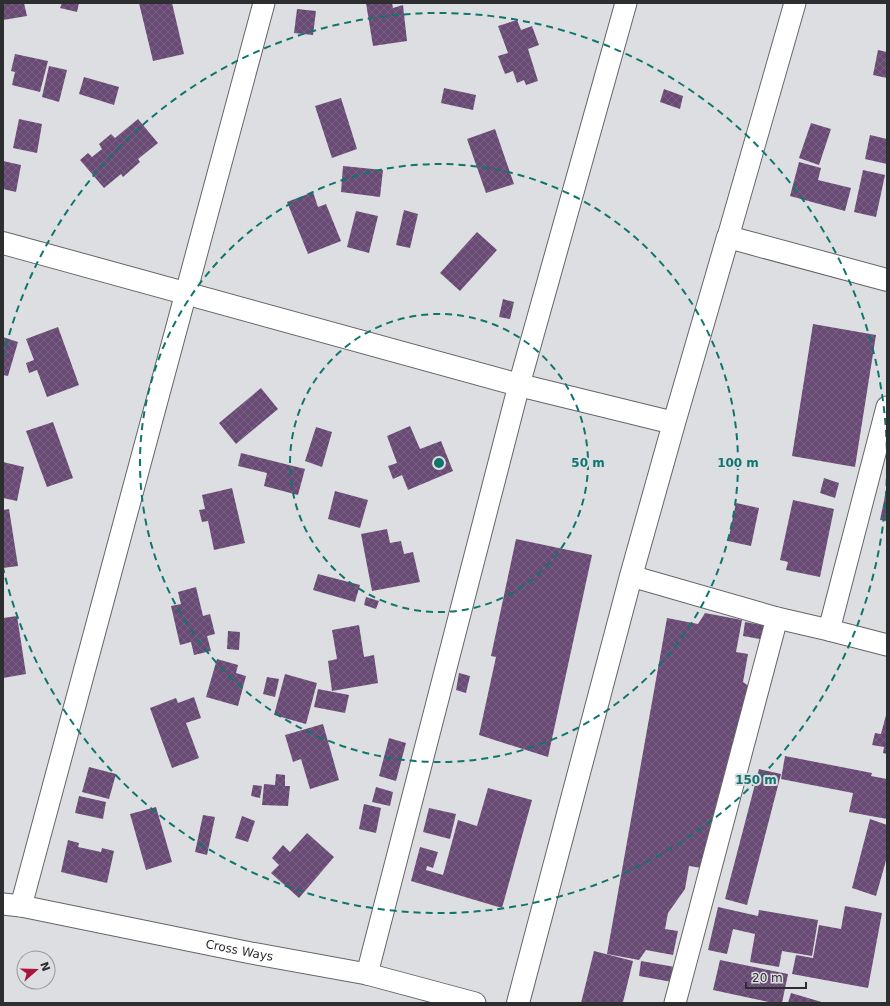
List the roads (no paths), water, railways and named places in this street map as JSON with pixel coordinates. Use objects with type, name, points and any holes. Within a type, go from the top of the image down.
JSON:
[{"type":"street","points":[[12,905],[186,293],[264,3]]},
{"type":"street","points":[[367,974],[519,385],[626,3]]},
{"type":"street","points":[[518,1003],[631,576],[795,3]]},
{"type":"street","points":[[728,237],[887,280]]},
{"type":"street","points":[[3,243],[519,385],[674,423]]},
{"type":"street","points":[[829,630],[887,407]]},
{"type":"street","points":[[631,576],[778,618],[887,645]]},
{"type":"street","points":[[675,1003],[778,618]]},
{"type":"street","name":"Cross Ways","points":[[12,905],[251,953],[367,974],[475,1003]]}]
